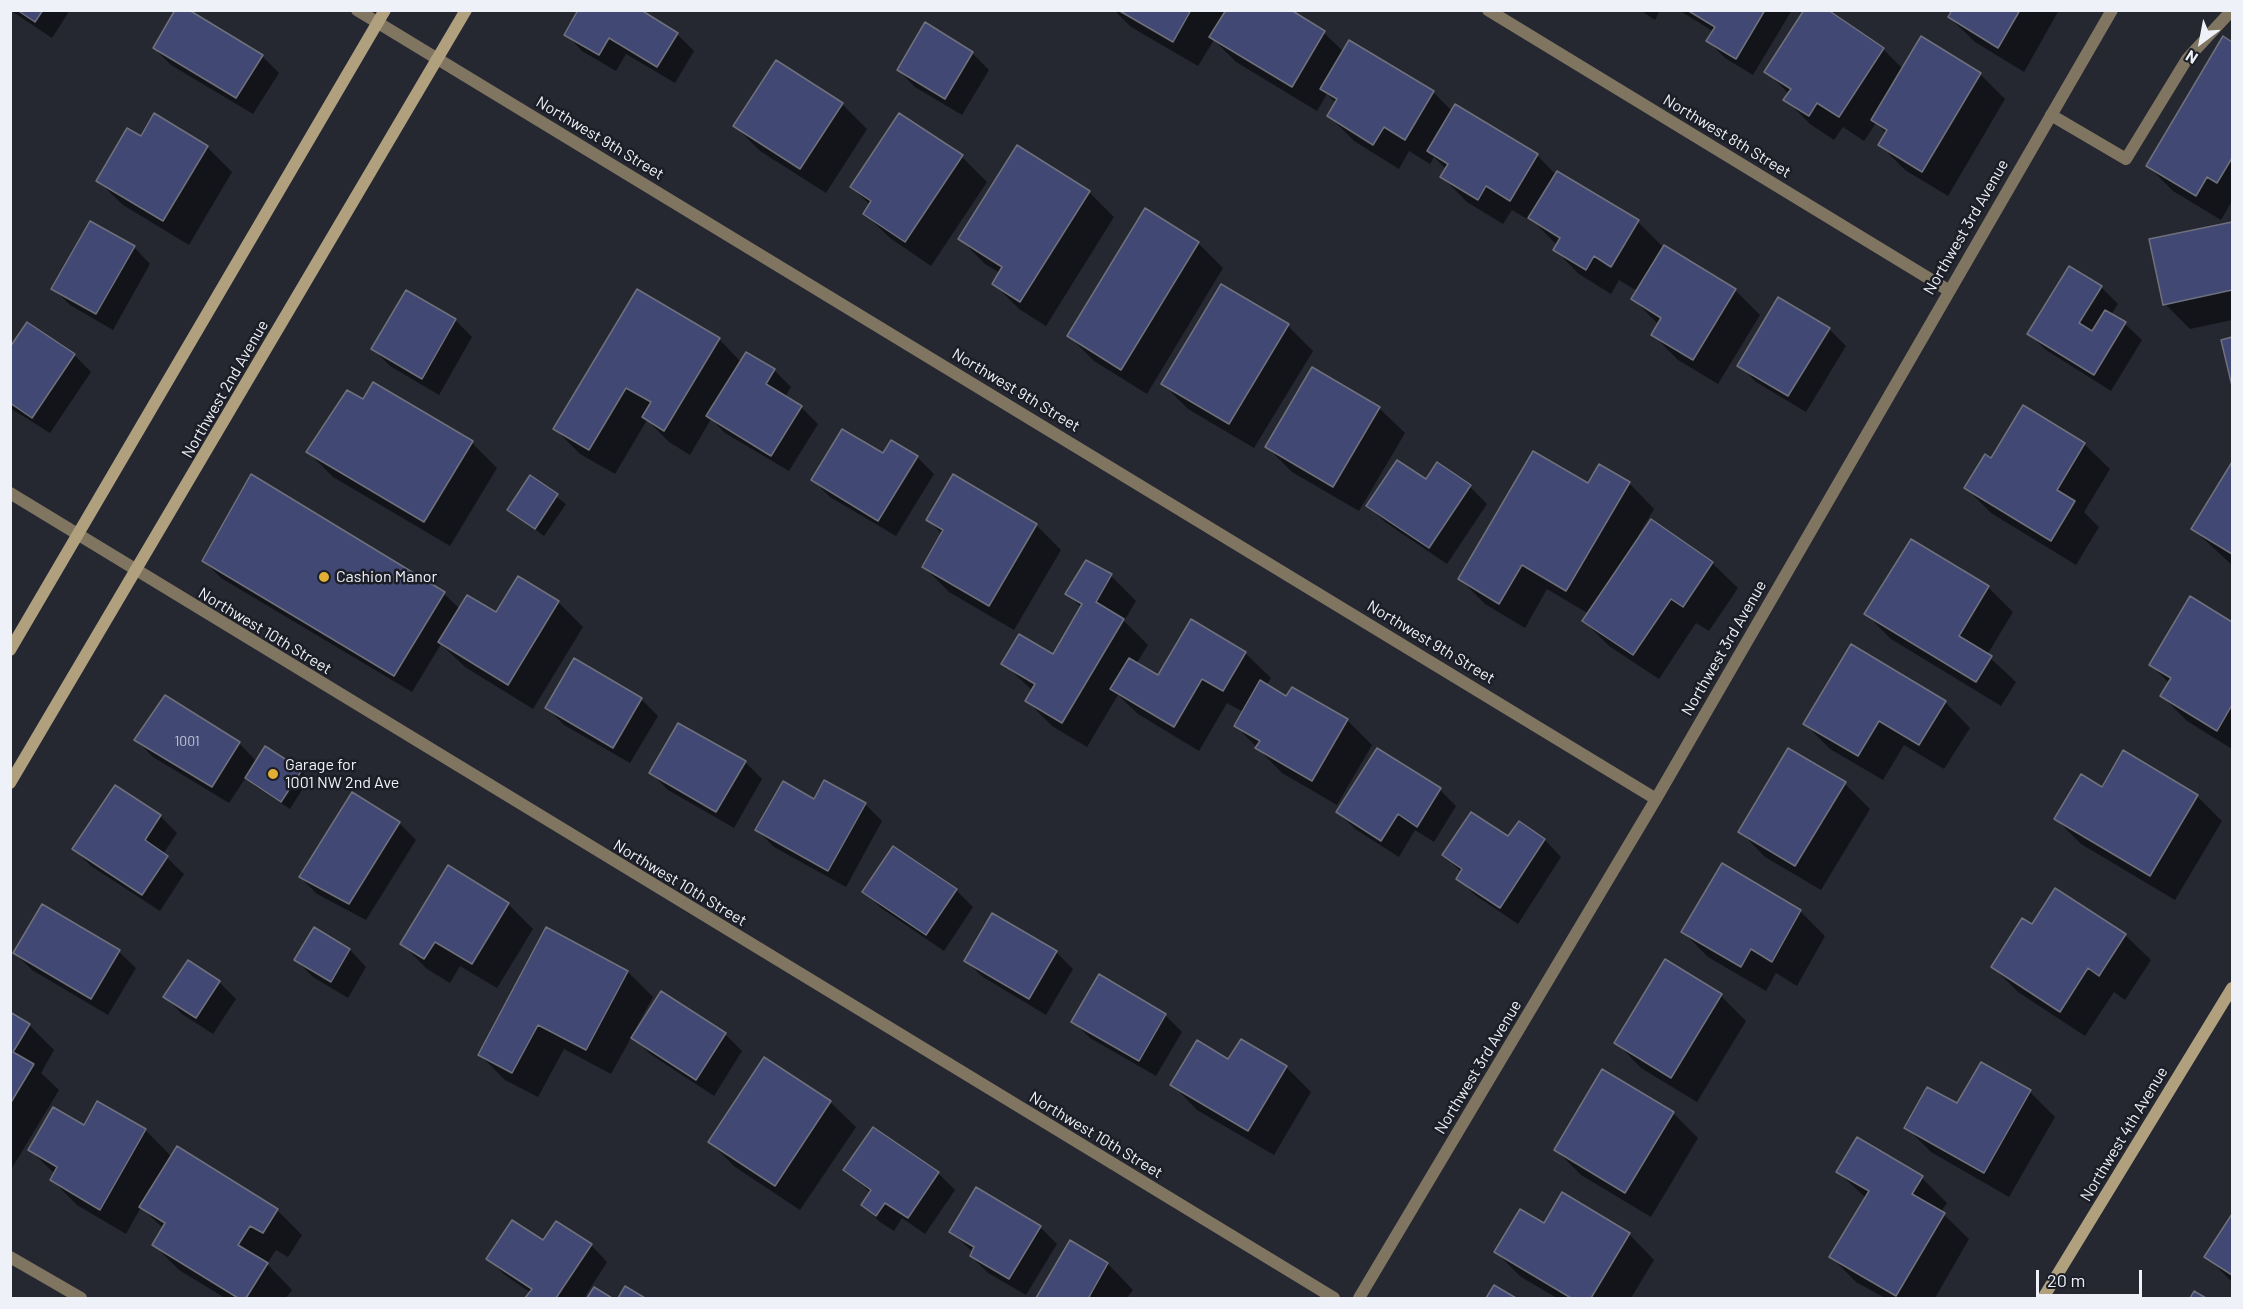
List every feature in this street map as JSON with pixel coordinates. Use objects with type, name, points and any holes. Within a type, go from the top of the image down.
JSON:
[{"type":"street","name":"Northwest 9th Street","points":[[357,10],[1656,799]]},
{"type":"street","points":[[10,650],[385,10]]},
{"type":"street","name":"Northwest 2nd Avenue","points":[[10,783],[466,10]]},
{"type":"street","name":"Northwest 8th Street","points":[[1488,10],[1948,290]]},
{"type":"street","name":"Northwest 3rd Avenue","points":[[1359,1299],[1656,799],[1948,290],[2112,10]]},
{"type":"street","points":[[2051,115],[2126,159],[2187,59],[2232,10]]},
{"type":"street","name":"Northwest 10th Street","points":[[10,493],[136,572],[1334,1299]]},
{"type":"street","name":"Northwest 4th Avenue","points":[[2043,1299],[2232,988]]},
{"type":"street","points":[[10,1257],[81,1299]]},
{"type":"building","points":[[17,10],[43,10],[35,22]]},
{"type":"building","points":[[175,10],[189,10],[263,55],[236,98],[153,48]]},
{"type":"building","points":[[578,10],[641,10],[678,33],[657,67],[609,38],[599,55],[564,35]]},
{"type":"building","points":[[1118,10],[1191,10],[1173,42]]},
{"type":"building","points":[[1226,10],[1291,10],[1325,31],[1292,87],[1209,37]]},
{"type":"building","points":[[1687,10],[1765,10],[1736,59],[1706,41],[1715,27]]},
{"type":"building","points":[[1804,10],[1828,10],[1884,48],[1839,117],[1817,103],[1809,116],[1783,100],[1791,89],[1764,72]]},
{"type":"building","points":[[1952,10],[2020,10],[1998,48],[1948,17]]},
{"type":"building","points":[[925,22],[973,52],[945,99],[897,70]]},
{"type":"building","points":[[1921,36],[1981,73],[1922,172],[1878,145],[1887,130],[1871,120]]},
{"type":"building","points":[[2223,36],[2232,42],[2232,158],[2217,183],[2207,177],[2196,196],[2146,166]]},
{"type":"building","points":[[1349,40],[1434,91],[1405,140],[1384,127],[1373,145],[1327,116],[1337,99],[1320,89]]},
{"type":"building","points":[[776,60],[843,103],[800,169],[733,126]]},
{"type":"building","points":[[1455,104],[1538,154],[1510,201],[1486,186],[1478,200],[1440,177],[1448,164],[1427,151]]},
{"type":"building","points":[[154,113],[208,146],[163,221],[96,181],[127,128],[141,136]]},
{"type":"building","points":[[899,113],[963,155],[905,242],[863,214],[871,201],[850,187]]},
{"type":"building","points":[[1017,145],[1090,191],[1020,302],[992,284],[1002,267],[958,239]]},
{"type":"building","points":[[1557,171],[1639,220],[1611,267],[1594,256],[1586,270],[1553,250],[1560,238],[1528,218]]},
{"type":"building","points":[[1145,208],[1199,242],[1121,370],[1067,336]]},
{"type":"building","points":[[90,221],[135,246],[96,314],[51,289]]},
{"type":"building","points":[[2232,222],[2232,290],[2163,305],[2149,239]]},
{"type":"building","points":[[1664,245],[1736,289],[1693,360],[1651,335],[1661,318],[1631,299]]},
{"type":"building","points":[[2069,266],[2102,286],[2079,323],[2092,331],[2105,310],[2126,322],[2094,375],[2027,334]]},
{"type":"building","points":[[1221,284],[1289,324],[1229,424],[1161,384]]},
{"type":"building","points":[[637,289],[720,338],[664,431],[642,417],[651,402],[626,388],[589,450],[553,429]]},
{"type":"building","points":[[406,290],[456,319],[422,379],[371,349]]},
{"type":"building","points":[[1778,297],[1830,328],[1788,396],[1737,366]]},
{"type":"building","points":[[27,322],[75,354],[32,418],[10,403],[10,347]]},
{"type":"building","points":[[2232,337],[2232,386],[2221,340]]},
{"type":"building","points":[[746,352],[775,369],[766,384],[802,406],[771,456],[706,416]]},
{"type":"building","points":[[1312,367],[1380,407],[1333,487],[1265,447]]},
{"type":"building","points":[[373,382],[473,441],[424,522],[306,452],[347,390],[363,399]]},
{"type":"building","points":[[2023,405],[2085,443],[2057,490],[2075,501],[2051,541],[1964,488],[1985,454],[1991,458]]},
{"type":"building","points":[[842,429],[883,453],[891,440],[918,456],[878,521],[811,480]]},
{"type":"building","points":[[1533,451],[1588,483],[1599,464],[1630,482],[1566,591],[1522,565],[1499,604],[1458,579]]},
{"type":"building","points":[[1397,460],[1426,479],[1437,462],[1471,485],[1429,548],[1366,506]]},
{"type":"building","points":[[2232,462],[2232,554],[2191,529]]},
{"type":"building","name":"Cashion Manor","points":[[251,474],[445,592],[394,676],[202,561]]},
{"type":"building","points":[[953,474],[1037,524],[989,606],[922,567],[943,530],[926,520]]},
{"type":"building","points":[[530,475],[558,494],[535,529],[507,510]]},
{"type":"building","points":[[1651,519],[1713,562],[1683,607],[1671,599],[1633,655],[1582,621]]},
{"type":"building","points":[[1911,539],[1989,586],[1959,636],[1992,656],[1976,682],[1864,614]]},
{"type":"building","points":[[1086,560],[1112,574],[1096,602],[1124,619],[1062,723],[1025,701],[1035,684],[1001,664],[1019,634],[1053,654],[1082,604],[1065,594]]},
{"type":"building","points":[[518,576],[559,601],[508,685],[438,642],[467,595],[496,612]]},
{"type":"building","points":[[2190,596],[2232,622],[2232,705],[2217,731],[2160,696],[2171,678],[2149,665]]},
{"type":"building","points":[[1191,619],[1246,652],[1223,691],[1202,679],[1174,727],[1110,689],[1129,658],[1158,675]]},
{"type":"building","points":[[1851,644],[1946,701],[1919,745],[1879,721],[1858,756],[1803,724]]},
{"type":"building","points":[[574,658],[642,698],[613,748],[545,708]]},
{"type":"building","points":[[1260,680],[1286,696],[1292,687],[1348,719],[1312,781],[1255,748],[1260,741],[1234,726]]},
{"type":"building","points":[[165,695],[240,742],[212,787],[134,740]]},
{"type":"building","points":[[678,723],[746,761],[716,812],[649,773]]},
{"type":"building","name":"Garage for 1001 NW 2nd Ave","points":[[265,746],[302,770],[281,802],[245,778]]},
{"type":"building","points":[[1377,748],[1441,788],[1417,827],[1398,814],[1381,841],[1336,812]]},
{"type":"building","points":[[1788,748],[1846,782],[1795,866],[1738,832]]},
{"type":"building","points":[[2123,750],[2198,795],[2150,876],[2054,819],[2081,774],[2102,787]]},
{"type":"building","points":[[824,780],[866,803],[828,871],[755,830],[783,781],[814,799]]},
{"type":"building","points":[[115,785],[161,815],[145,840],[168,856],[142,895],[72,849]]},
{"type":"building","points":[[352,792],[400,822],[349,904],[299,877]]},
{"type":"building","points":[[1471,812],[1508,836],[1519,821],[1545,839],[1500,908],[1456,879],[1462,869],[1442,855]]},
{"type":"building","points":[[893,846],[957,889],[926,935],[862,892]]},
{"type":"building","points":[[1722,863],[1801,910],[1772,962],[1751,949],[1741,967],[1681,932]]},
{"type":"building","points":[[448,865],[509,903],[472,964],[435,942],[424,959],[400,944]]},
{"type":"building","points":[[2055,888],[2126,934],[2099,976],[2088,968],[2060,1012],[1991,967],[2022,918],[2032,924]]},
{"type":"building","points":[[42,904],[120,950],[91,999],[13,953]]},
{"type":"building","points":[[992,913],[1057,951],[1029,999],[964,961]]},
{"type":"building","points":[[314,927],[350,949],[331,982],[294,960]]},
{"type":"building","points":[[546,927],[628,971],[586,1050],[538,1025],[512,1073],[478,1055]]},
{"type":"building","points":[[1665,959],[1722,994],[1671,1078],[1614,1043]]},
{"type":"building","points":[[188,960],[220,981],[196,1018],[163,997]]},
{"type":"building","points":[[1099,974],[1166,1014],[1139,1061],[1071,1022]]},
{"type":"building","points":[[661,991],[726,1033],[696,1080],[631,1038]]},
{"type":"building","points":[[10,1012],[30,1024],[13,1052],[34,1064],[10,1104]]},
{"type":"building","points":[[1241,1039],[1287,1066],[1248,1131],[1170,1085],[1197,1040],[1228,1059]]},
{"type":"building","points":[[764,1057],[831,1101],[775,1186],[708,1142]]},
{"type":"building","points":[[1981,1062],[2031,1090],[1984,1173],[1904,1128],[1927,1087],[1957,1103]]},
{"type":"building","points":[[1602,1069],[1674,1112],[1625,1193],[1554,1150]]},
{"type":"building","points":[[97,1101],[146,1129],[100,1210],[50,1180],[57,1167],[28,1150],[53,1107],[84,1125]]},
{"type":"building","points":[[873,1127],[939,1172],[908,1218],[885,1203],[876,1216],[861,1205],[871,1190],[843,1170]]},
{"type":"building","points":[[1857,1137],[1923,1176],[1912,1194],[1945,1213],[1896,1296],[1829,1257],[1869,1191],[1836,1172]]},
{"type":"building","points":[[177,1146],[278,1209],[263,1233],[250,1226],[238,1245],[268,1263],[246,1298],[238,1298],[152,1245],[165,1223],[139,1207]]},
{"type":"building","points":[[976,1187],[1041,1226],[1009,1279],[970,1256],[974,1247],[949,1232]]},
{"type":"building","points":[[1562,1192],[1630,1233],[1591,1298],[1571,1298],[1494,1252],[1520,1209],[1544,1223]]},
{"type":"building","points":[[2232,1214],[2232,1275],[2204,1257]]},
{"type":"building","points":[[512,1220],[543,1240],[556,1221],[592,1244],[556,1298],[525,1298],[532,1289],[486,1259]]},
{"type":"building","points":[[1070,1240],[1108,1263],[1089,1297],[1091,1298],[1036,1298]]},
{"type":"building","points":[[1494,1285],[1516,1298],[1486,1298]]},
{"type":"building","points":[[625,1286],[645,1298],[618,1298]]},
{"type":"building","points":[[594,1287],[612,1298],[587,1298]]},
{"type":"building","points":[[2194,1291],[2206,1298],[2190,1298]]},
{"type":"place","name":"Cashion Manor","points":[[324,577]]},
{"type":"place","name":"Garage for 1001 NW 2nd Ave","points":[[273,774]]}]
